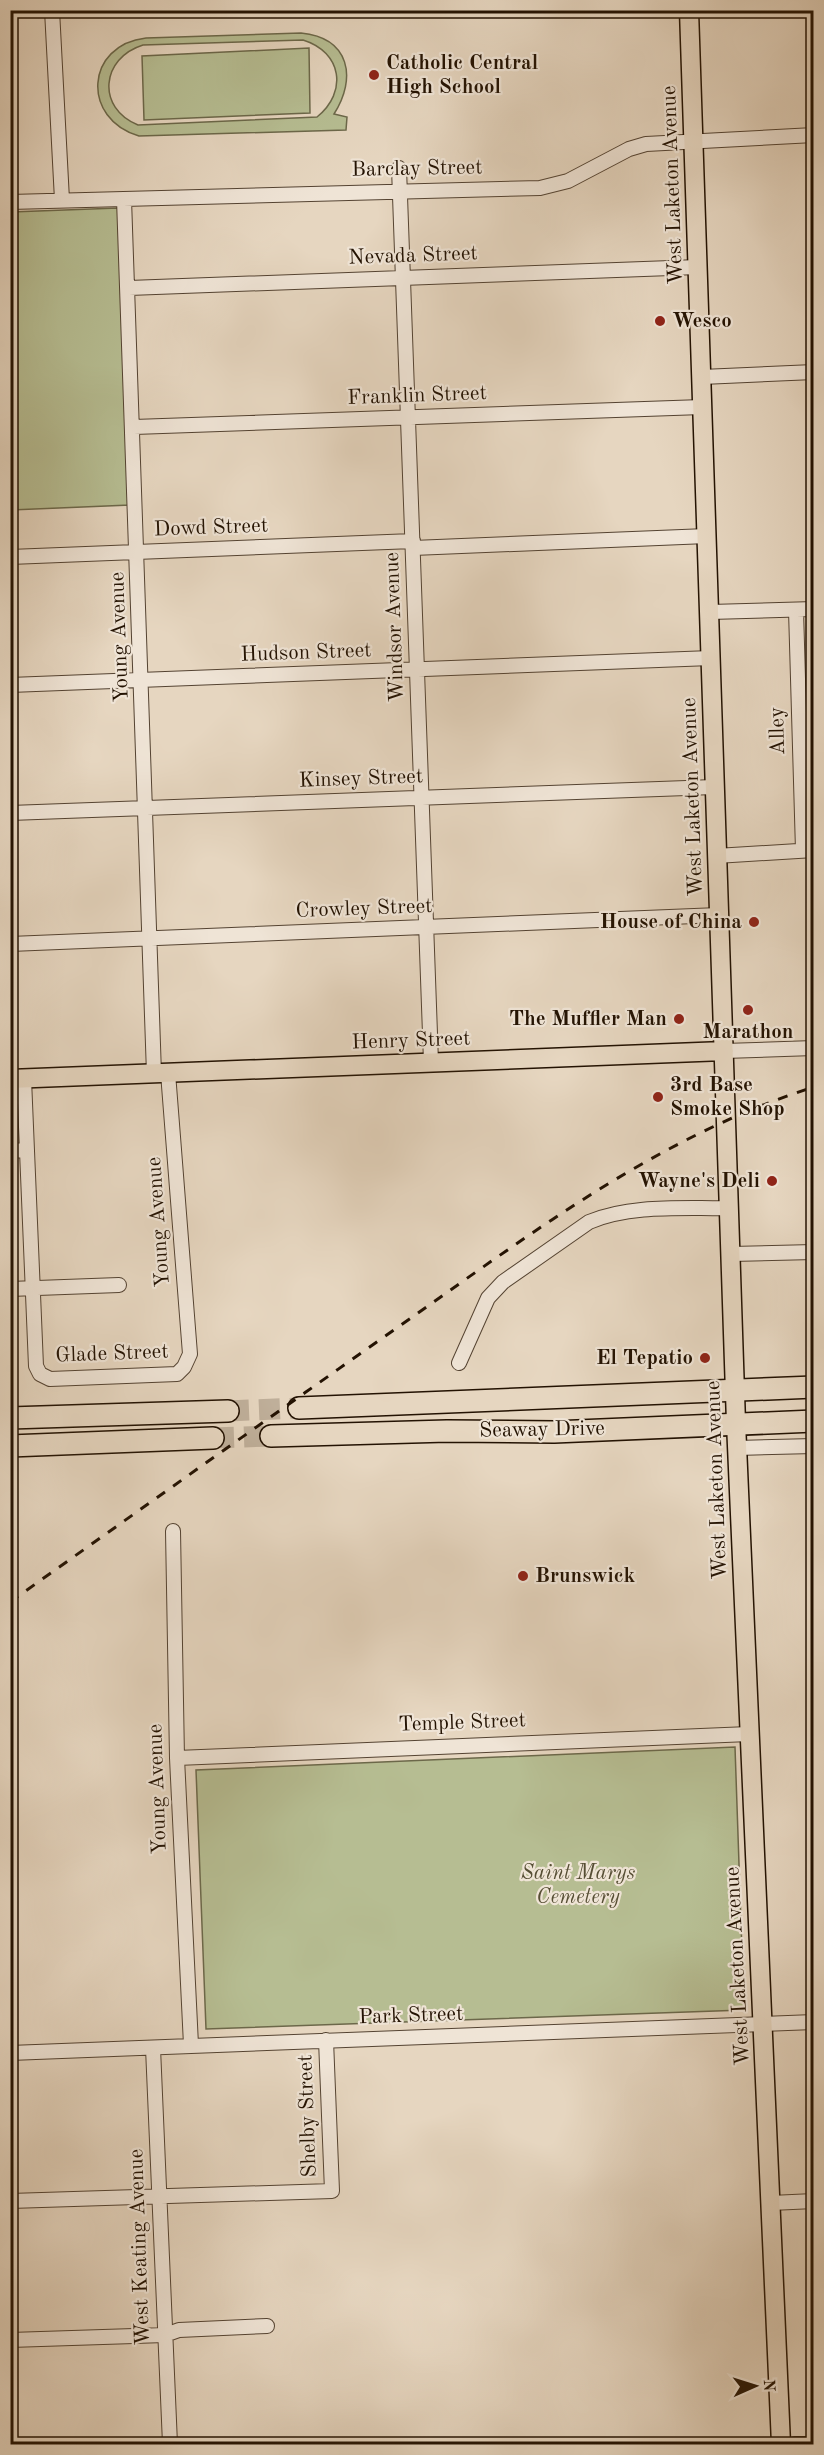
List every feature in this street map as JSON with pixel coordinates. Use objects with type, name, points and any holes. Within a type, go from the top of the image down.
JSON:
[{"type":"highway","name":"Seaway Drive","points":[[299,1408],[813,1387]]},
{"type":"highway","points":[[554,1431],[541,1428],[531,1421],[528,1414],[531,1409],[559,1405],[697,1399],[713,1391]]},
{"type":"highway","points":[[10,1418],[228,1411]]},
{"type":"highway","points":[[760,1423],[775,1414],[813,1413]]},
{"type":"highway","name":"Seaway Drive","points":[[271,1436],[447,1431],[554,1431],[813,1421]]},
{"type":"highway","points":[[10,1446],[213,1438]]},
{"type":"main road","name":"West Laketon Avenue","points":[[689,10],[736,1423],[781,2445]]},
{"type":"main road","name":"Henry Street","points":[[17,1079],[723,1052]]},
{"type":"street","points":[[52,10],[62,200]]},
{"type":"street","name":"Barclay Street","points":[[10,202],[540,188],[590,172],[629,148],[663,141],[813,135]]},
{"type":"street","name":"Windsor Avenue","points":[[399,168],[431,1062]]},
{"type":"street","name":"Young Avenue","points":[[124,199],[134,427],[150,939],[161,1074],[190,1354],[184,1367]]},
{"type":"street","name":"Nevada Street","points":[[129,288],[698,267]]},
{"type":"street","points":[[702,377],[813,372]]},
{"type":"street","name":"Franklin Street","points":[[134,427],[702,407]]},
{"type":"street","name":"Dowd Street","points":[[10,557],[707,536]]},
{"type":"street","points":[[710,612],[813,609]]},
{"type":"street","name":"Alley","points":[[796,610],[808,850]]},
{"type":"street","name":"Hudson Street","points":[[10,685],[711,658]]},
{"type":"street","name":"Kinsey Street","points":[[10,813],[714,788]]},
{"type":"street","points":[[716,856],[808,850]]},
{"type":"street","name":"Crowley Street","points":[[10,944],[719,915]]},
{"type":"street","name":"Henry Street","points":[[723,1052],[813,1048]]},
{"type":"street","points":[[17,1079],[27,1150],[33,1288]]},
{"type":"street","points":[[10,1151],[27,1150]]},
{"type":"street","points":[[459,1363],[488,1298],[503,1282],[589,1222],[631,1212],[730,1208]]},
{"type":"street","points":[[731,1254],[813,1252]]},
{"type":"street","points":[[10,1289],[119,1285]]},
{"type":"street","name":"Glade Street","points":[[33,1288],[36,1365],[40,1374],[50,1379],[177,1374],[184,1367]]},
{"type":"street","points":[[737,1448],[813,1446]]},
{"type":"street","name":"Young Avenue","points":[[173,1531],[177,1758],[191,2045]]},
{"type":"street","name":"Temple Street","points":[[177,1758],[749,1734]]},
{"type":"street","name":"Park Street","points":[[10,2053],[813,2022]]},
{"type":"street","name":"Shelby Street","points":[[159,2197],[332,2191],[326,2040]]},
{"type":"street","name":"West Keating Avenue","points":[[153,2048],[170,2445]]},
{"type":"street","points":[[10,2202],[159,2197]]},
{"type":"street","points":[[771,2203],[813,2201]]},
{"type":"street","points":[[10,2340],[165,2335],[179,2330],[267,2326]]},
{"type":"street","points":[[795,2445],[813,2444]]},
{"type":"green space","points":[[301,33],[317,36],[339,51],[344,62],[347,74],[345,87],[334,114],[347,117],[346,130],[139,136],[120,127],[107,114],[100,99],[98,83],[102,68],[111,54],[126,44],[146,38]],"holes":[[[303,40],[316,46],[333,63],[336,74],[333,96],[327,107],[317,117],[138,125],[124,117],[115,107],[110,96],[109,84],[112,72],[119,61],[129,51],[143,45]]]},
{"type":"green space","points":[[309,48],[310,113],[144,120],[142,56]]},
{"type":"green space","points":[[118,208],[130,505],[11,510],[11,212]]},
{"type":"green space","name":"Saint Marys Cemetery","points":[[735,1747],[744,2010],[206,2029],[196,1770]]},
{"type":"tunnel","points":[[228,1411],[299,1408]]},
{"type":"tunnel","points":[[213,1438],[271,1436]]},
{"type":"railway","points":[[10,1602],[554,1218],[654,1157],[705,1130],[814,1087]]},
{"type":"place","name":"Catholic Central High School","points":[[374,75]]},
{"type":"place","name":"Wesco","points":[[660,321]]},
{"type":"place","name":"House of China","points":[[754,922]]},
{"type":"place","name":"Marathon","points":[[748,1010]]},
{"type":"place","name":"The Muffler Man","points":[[679,1019]]},
{"type":"place","name":"3rd Base Smoke Shop","points":[[658,1097]]},
{"type":"place","name":"Wayne's Deli","points":[[772,1181]]},
{"type":"place","name":"El Tepatio","points":[[705,1358]]},
{"type":"place","name":"Brunswick","points":[[523,1576]]}]
